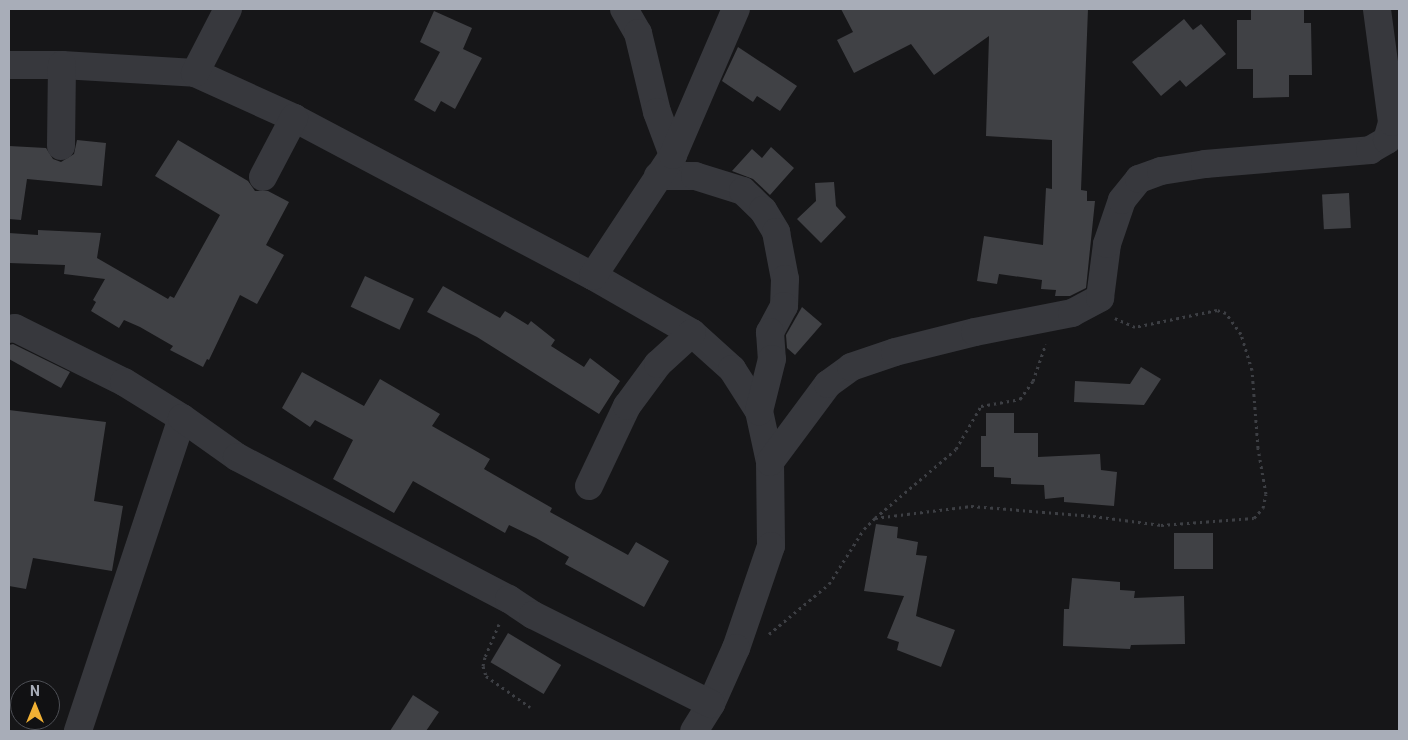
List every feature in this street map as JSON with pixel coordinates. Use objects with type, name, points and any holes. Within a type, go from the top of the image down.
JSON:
[{"type":"street","points":[[195,73],[228,9]]},
{"type":"street","points":[[624,9],[638,33],[657,112],[665,166]]},
{"type":"street","points":[[593,276],[665,166],[736,9]]},
{"type":"street","points":[[770,462],[828,384],[851,367],[904,350],[1072,313],[1100,298],[1107,244],[1122,200],[1139,179],[1160,172],[1205,164],[1370,150],[1388,140],[1392,122],[1377,9]]},
{"type":"street","points":[[9,65],[62,65],[195,73],[294,118],[593,276],[692,332],[732,369],[759,410],[770,462],[771,546],[736,648],[711,704],[694,731]]},
{"type":"street","points":[[61,146],[62,65]]},
{"type":"street","points":[[262,177],[294,118]]},
{"type":"street","points":[[665,166],[743,191],[762,210],[776,232],[785,279],[784,306],[770,332],[772,359],[759,410]]},
{"type":"street","points":[[9,329],[15,328],[124,382],[182,418],[237,457],[509,599],[533,615],[711,704]]},
{"type":"street","points":[[589,486],[627,406],[658,364],[692,332]]},
{"type":"street","points":[[78,731],[182,418]]},
{"type":"path","points":[[875,518],[971,506],[1093,516],[1161,525],[1254,518],[1263,508],[1266,494],[1258,448],[1252,370],[1241,334],[1226,313],[1217,310],[1153,325],[1126,325],[1107,312],[1100,298]]},
{"type":"path","points":[[736,648],[762,639],[829,584],[864,529],[956,449],[981,406],[1020,399],[1033,381],[1046,345],[1044,320]]},
{"type":"path","points":[[509,599],[483,666],[486,676],[495,684],[530,707]]},
{"type":"building","points":[[841,9],[1088,9],[1081,190],[1087,191],[1087,201],[1095,201],[1086,288],[1070,296],[1055,296],[1056,290],[1041,289],[1042,280],[999,274],[997,284],[977,281],[984,236],[1043,245],[1046,188],[1052,189],[1052,140],[986,136],[989,36],[934,75],[911,44],[854,73],[837,40],[853,32]]},
{"type":"building","points":[[1251,9],[1304,9],[1304,23],[1311,23],[1312,75],[1289,75],[1289,97],[1253,98],[1253,69],[1237,69],[1237,20],[1251,20]]},
{"type":"building","points":[[434,11],[472,28],[463,49],[482,58],[455,109],[441,101],[435,112],[414,100],[440,52],[420,42]]},
{"type":"building","points":[[1184,19],[1193,30],[1201,24],[1226,54],[1186,87],[1180,80],[1161,96],[1132,62]]},
{"type":"building","points":[[738,47],[797,86],[780,111],[757,96],[753,102],[722,81]]},
{"type":"building","points":[[77,140],[106,143],[102,186],[27,179],[21,220],[9,219],[9,146],[46,148],[53,159],[61,162],[74,154]]},
{"type":"building","points":[[178,140],[248,181],[255,191],[268,191],[289,202],[266,245],[284,255],[257,304],[240,295],[209,360],[207,359],[203,367],[170,350],[173,346],[140,327],[124,320],[119,328],[91,311],[96,302],[93,300],[105,279],[64,274],[65,265],[9,263],[9,233],[38,235],[38,230],[101,233],[97,258],[168,299],[170,296],[174,298],[220,215],[155,176]]},
{"type":"building","points":[[771,147],[794,168],[770,195],[753,179],[732,171],[752,149],[762,158]]},
{"type":"building","points":[[834,182],[836,206],[846,217],[821,243],[797,219],[816,201],[815,183]]},
{"type":"building","points":[[1349,193],[1351,228],[1324,229],[1322,194]]},
{"type":"building","points":[[365,276],[414,299],[400,330],[351,307]]},
{"type":"building","points":[[443,286],[500,318],[505,311],[528,325],[531,321],[555,340],[551,346],[584,367],[590,358],[620,381],[599,414],[477,337],[427,312]]},
{"type":"building","points":[[802,307],[822,324],[795,355],[787,348],[786,335]]},
{"type":"building","points":[[13,344],[70,372],[61,388],[9,359],[9,345]]},
{"type":"building","points":[[1141,367],[1161,379],[1144,405],[1074,402],[1075,381],[1130,384]]},
{"type":"building","points":[[302,372],[364,406],[380,379],[440,414],[432,426],[490,459],[484,469],[552,508],[550,512],[628,555],[636,542],[669,561],[644,607],[565,564],[569,557],[536,538],[509,525],[505,533],[413,481],[394,513],[333,479],[353,440],[315,420],[310,427],[282,408]]},
{"type":"building","points":[[9,410],[106,422],[94,501],[123,506],[112,571],[33,558],[26,589],[9,586]]},
{"type":"building","points":[[986,413],[1014,413],[1014,433],[1038,433],[1038,457],[1100,454],[1101,470],[1117,472],[1114,506],[1064,502],[1064,497],[1045,499],[1044,485],[1011,484],[1011,478],[994,477],[994,467],[981,467],[981,436],[986,436]]},
{"type":"building","points":[[876,524],[898,527],[897,538],[918,542],[916,555],[927,556],[916,616],[955,630],[941,667],[897,650],[899,642],[887,638],[904,596],[864,591]]},
{"type":"building","points":[[1174,533],[1213,533],[1213,569],[1174,569]]},
{"type":"building","points":[[1072,578],[1120,582],[1120,590],[1135,591],[1134,598],[1184,596],[1185,644],[1131,645],[1130,649],[1063,646],[1064,609],[1069,609]]},
{"type":"building","points":[[508,633],[561,665],[544,694],[490,662]]},
{"type":"building","points":[[413,695],[439,712],[426,731],[390,731]]}]
